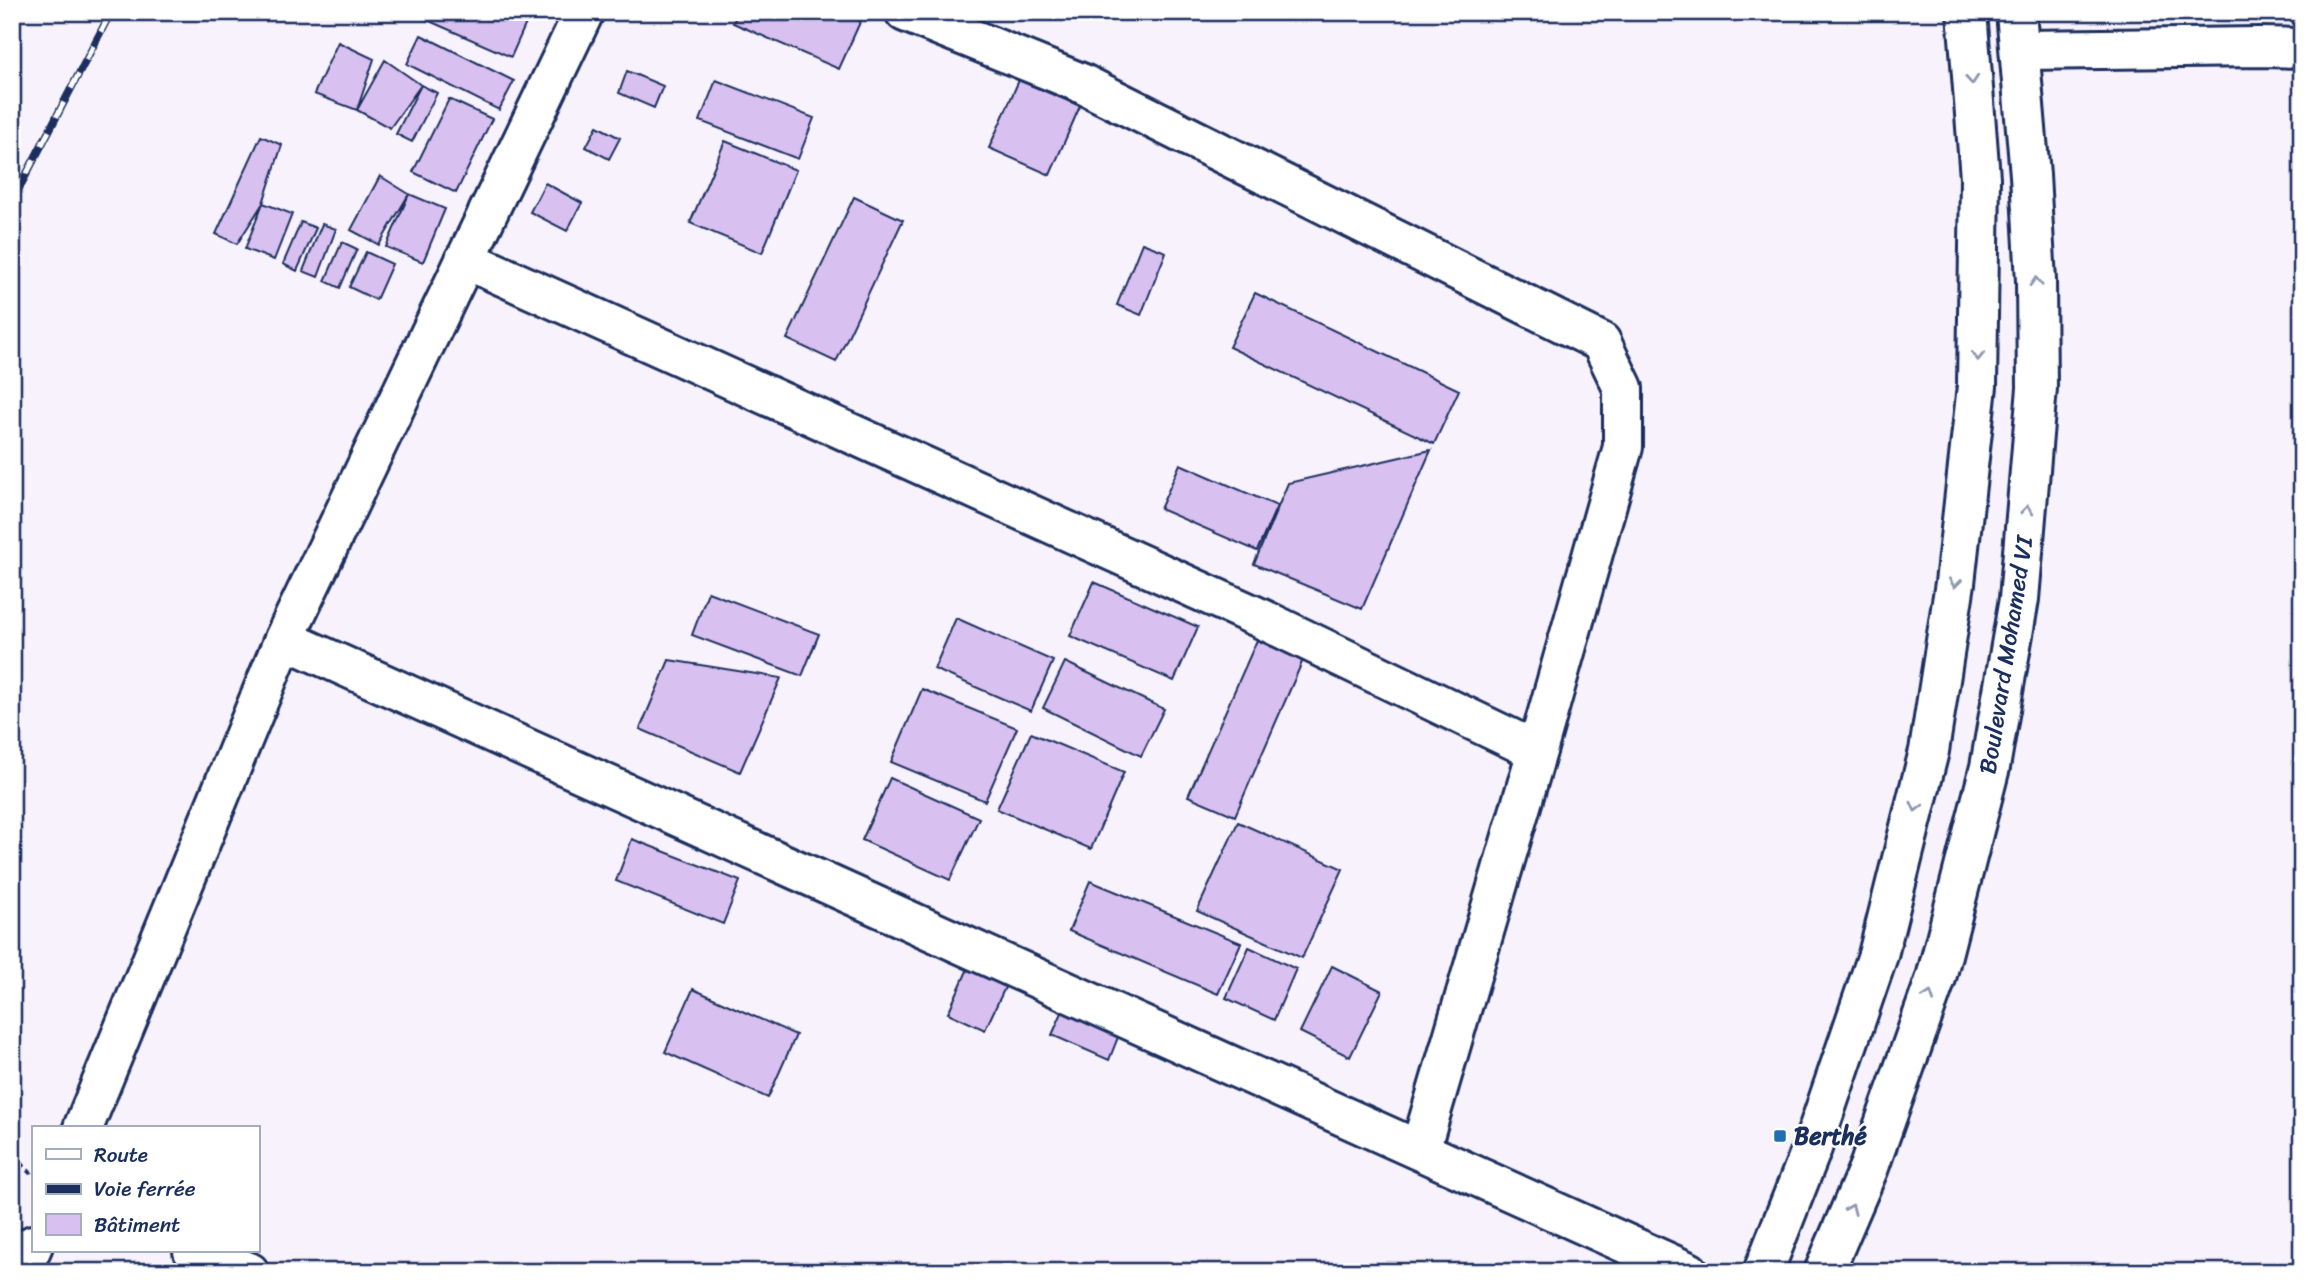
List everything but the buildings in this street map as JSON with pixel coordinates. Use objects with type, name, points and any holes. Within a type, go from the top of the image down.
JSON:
[{"type":"street","points":[[83,1126],[284,639],[584,12]]},
{"type":"street","points":[[905,12],[1081,83],[1601,342],[1623,388],[1623,447],[1420,1150]]},
{"type":"street","points":[[1763,1272],[1812,1148],[1878,956],[1930,751],[1955,583],[1977,386],[1980,178],[1967,12]]},
{"type":"street","name":"Boulevard Mohamed VI","points":[[1824,1272],[1869,1167],[1936,978],[1990,767],[2019,599],[2037,388],[2031,175],[2016,12]]},
{"type":"street","points":[[2020,50],[2302,48]]},
{"type":"street","points":[[465,259],[1260,618],[1537,751]]},
{"type":"street","points":[[284,639],[1689,1272]]},
{"type":"street","points":[[22,1272],[32,1247]]},
{"type":"street","points":[[196,1252],[249,1272]]},
{"type":"path","points":[[12,1158],[32,1175]]},
{"type":"railway","points":[[12,202],[111,12]]},
{"type":"place","name":"Berthé","points":[[1780,1136]]}]
